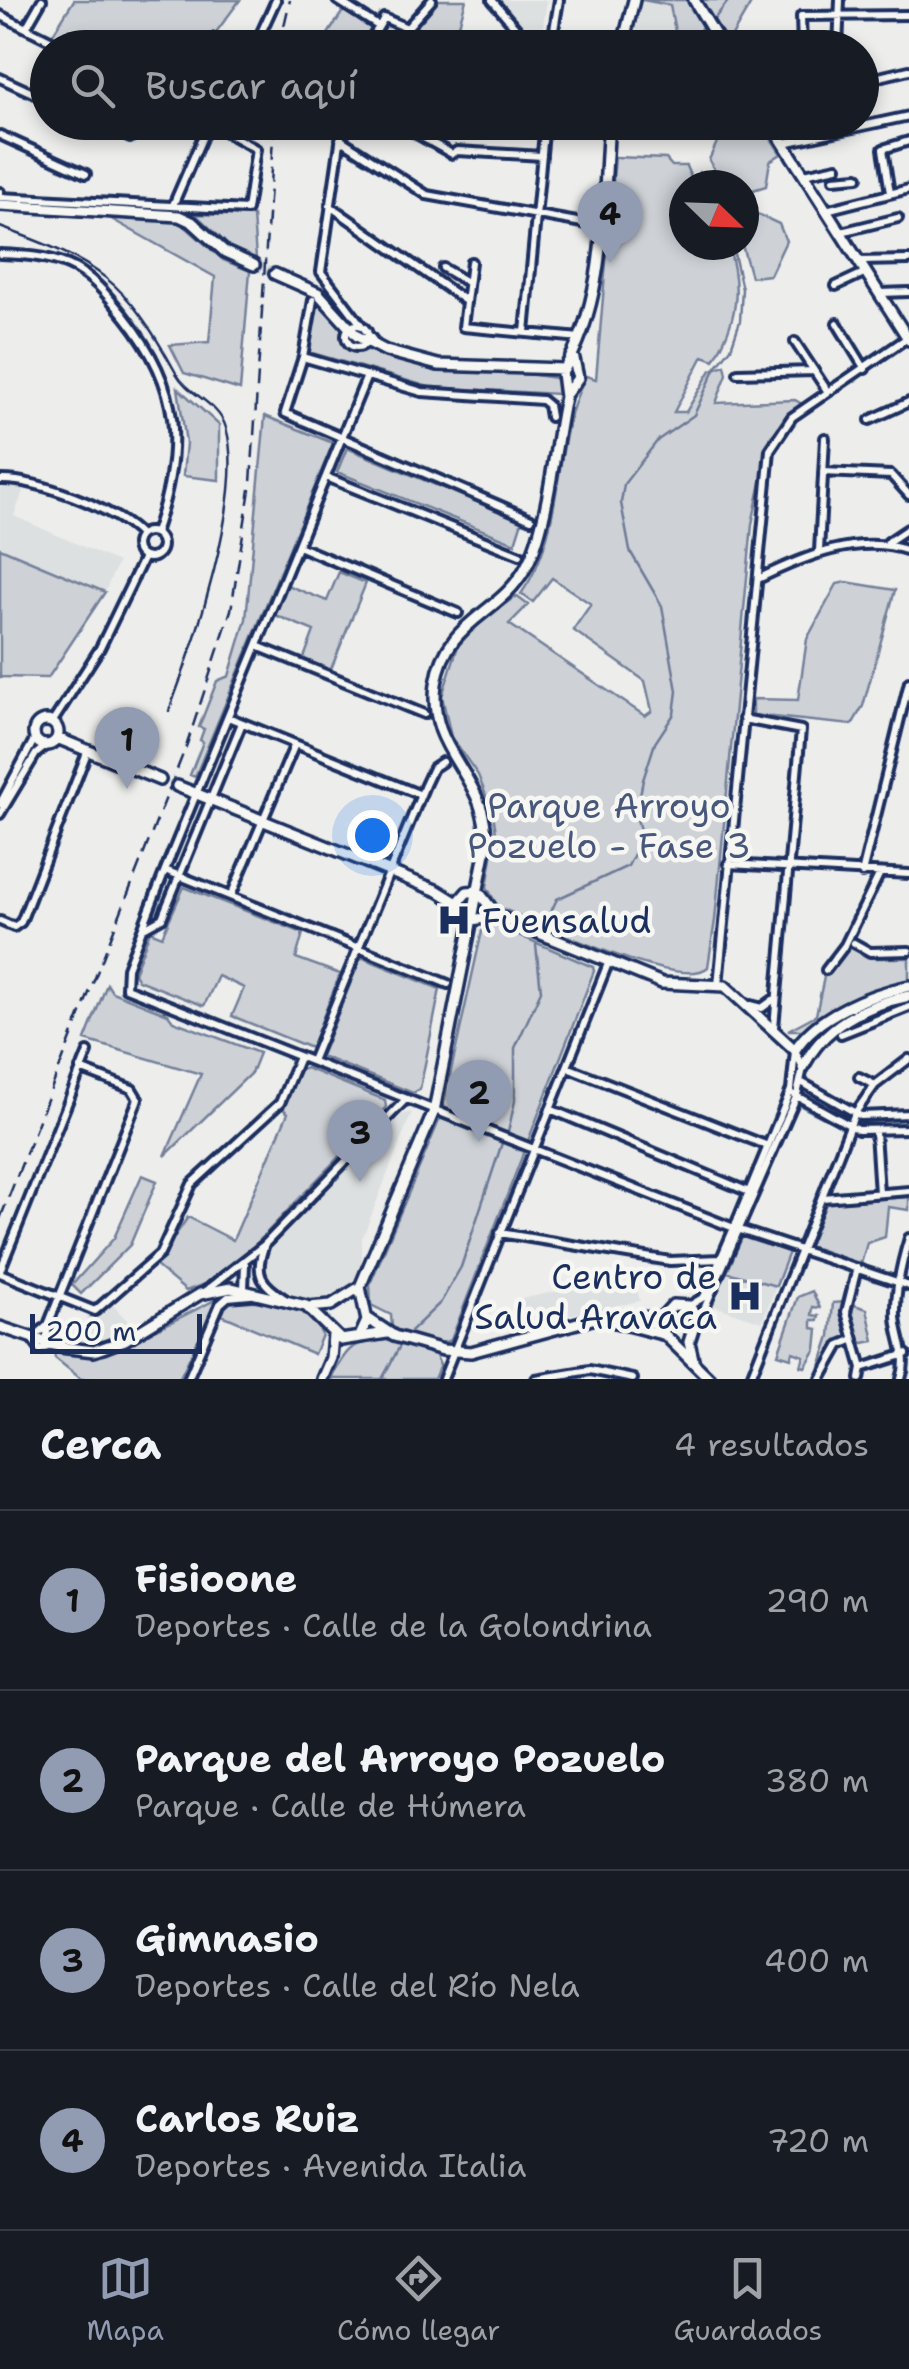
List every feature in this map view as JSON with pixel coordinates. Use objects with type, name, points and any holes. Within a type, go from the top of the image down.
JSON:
[{"type":"main road","points":[[626,30],[634,0]]},
{"type":"main road","points":[[694,0],[712,30]]},
{"type":"main road","points":[[306,1306],[331,1305],[360,1288],[434,1111],[486,841],[484,813],[474,786],[439,730],[434,702],[438,669],[460,628],[505,594],[528,565],[566,375],[590,304],[607,140]]},
{"type":"main road","points":[[781,140],[908,339]]},
{"type":"main road","points":[[0,205],[173,210],[219,248],[254,266]]},
{"type":"main road","points":[[275,274],[318,293],[349,329],[379,348],[432,364],[566,375]]},
{"type":"main road","points":[[39,723],[52,723],[57,738],[47,745],[35,738],[39,723]]},
{"type":"main road","points":[[57,738],[160,780]]},
{"type":"main road","points":[[177,786],[461,900]]},
{"type":"main road","points":[[461,900],[478,890]]},
{"type":"main road","points":[[478,890],[486,896],[487,911]]},
{"type":"main road","points":[[461,900],[462,914],[472,920]]},
{"type":"main road","points":[[487,911],[662,983],[718,984],[750,1005],[795,1052],[804,1036],[858,1003],[909,986]]},
{"type":"main road","points":[[472,920],[487,911]]},
{"type":"main road","points":[[804,1063],[824,1036],[839,1024],[909,996]]},
{"type":"main road","points":[[777,1030],[804,1036]]},
{"type":"main road","points":[[360,1288],[365,1312],[361,1334]]},
{"type":"main road","points":[[0,1327],[75,1351],[108,1348],[200,1294],[244,1289],[306,1306],[326,1322],[332,1336],[331,1358]]},
{"type":"main road","points":[[345,1299],[391,1334]]},
{"type":"main road","points":[[326,1322],[331,1305]]},
{"type":"main road","points":[[322,1379],[331,1358],[346,1340],[361,1334],[391,1334],[454,1352],[490,1350],[582,1320],[661,1318],[673,1305],[689,1306],[698,1322],[689,1346],[692,1359]]},
{"type":"main road","points":[[661,1318],[666,1337],[710,1379]]},
{"type":"main road","points":[[582,1320],[616,1322],[684,1342],[694,1336]]},
{"type":"main road","points":[[332,1336],[346,1340]]},
{"type":"street","points":[[26,28],[42,0]]},
{"type":"street","points":[[262,30],[276,0]]},
{"type":"street","points":[[337,0],[378,26]]},
{"type":"street","points":[[376,30],[387,18],[407,28],[432,0]]},
{"type":"street","points":[[492,0],[517,30]]},
{"type":"street","points":[[554,30],[559,0]]},
{"type":"street","points":[[838,30],[840,0]]},
{"type":"street","points":[[0,15],[30,30]]},
{"type":"street","points":[[791,16],[909,16]]},
{"type":"street","points":[[801,16],[801,30]]},
{"type":"street","points":[[879,77],[909,70]]},
{"type":"street","points":[[0,78],[30,92]]},
{"type":"street","points":[[879,122],[909,116]]},
{"type":"street","points":[[0,135],[86,174]]},
{"type":"street","points":[[173,210],[201,140]]},
{"type":"street","points":[[0,195],[173,210],[247,210],[257,151],[238,140]]},
{"type":"street","points":[[340,140],[320,265],[324,276],[379,348]]},
{"type":"street","points":[[342,140],[427,195],[599,226]]},
{"type":"street","points":[[428,140],[452,154],[457,150],[542,156]]},
{"type":"street","points":[[525,332],[543,140]]},
{"type":"street","points":[[783,143],[797,140]]},
{"type":"street","points":[[890,194],[884,149],[909,142]]},
{"type":"street","points":[[803,174],[832,168],[835,181],[858,177]]},
{"type":"street","points":[[826,210],[909,189]]},
{"type":"street","points":[[329,205],[464,300]]},
{"type":"street","points":[[839,232],[898,218]]},
{"type":"street","points":[[0,254],[49,259],[87,276],[158,363],[173,422],[174,465],[154,533]]},
{"type":"street","points":[[859,262],[909,260]]},
{"type":"street","points":[[471,262],[463,327],[577,336]]},
{"type":"street","points":[[443,268],[468,282]]},
{"type":"street","points":[[836,286],[866,272]]},
{"type":"street","points":[[880,293],[909,292]]},
{"type":"street","points":[[313,300],[303,357],[284,413],[530,519]]},
{"type":"street","points":[[837,322],[864,368]]},
{"type":"street","points":[[349,329],[358,326],[366,330]]},
{"type":"street","points":[[365,342],[366,330]]},
{"type":"street","points":[[718,984],[770,450],[787,422],[908,339]]},
{"type":"street","points":[[795,342],[828,392]]},
{"type":"street","points":[[303,357],[430,394],[542,400],[548,405],[550,417]]},
{"type":"street","points":[[738,374],[814,371]]},
{"type":"street","points":[[367,376],[143,928],[124,978],[129,990],[737,1229],[909,1286]]},
{"type":"street","points":[[870,420],[909,402]]},
{"type":"street","points":[[819,552],[826,438]]},
{"type":"street","points":[[824,472],[892,475],[909,494]]},
{"type":"street","points":[[326,477],[520,555]]},
{"type":"street","points":[[0,480],[29,480],[121,519],[140,535],[154,533]]},
{"type":"street","points":[[758,578],[819,552],[887,542],[909,528]]},
{"type":"street","points":[[52,723],[109,632],[144,558],[160,551],[160,539],[154,533]]},
{"type":"street","points":[[140,535],[135,546],[144,558]]},
{"type":"street","points":[[887,542],[909,550]]},
{"type":"street","points":[[298,546],[458,613]]},
{"type":"street","points":[[759,563],[774,570]]},
{"type":"street","points":[[257,646],[424,714]]},
{"type":"street","points":[[862,873],[909,682]]},
{"type":"street","points":[[228,718],[421,795]]},
{"type":"street","points":[[743,718],[801,730],[776,995],[777,1030]]},
{"type":"street","points":[[143,928],[162,918],[242,723]]},
{"type":"street","points":[[0,804],[35,738]]},
{"type":"street","points":[[231,896],[295,744]]},
{"type":"street","points":[[0,814],[36,754],[47,745]]},
{"type":"street","points":[[0,921],[14,927],[21,922],[88,750]]},
{"type":"street","points":[[312,1062],[432,768],[442,762]]},
{"type":"street","points":[[728,864],[909,874]]},
{"type":"street","points":[[166,870],[448,984]]},
{"type":"street","points":[[826,970],[845,945],[880,873]]},
{"type":"street","points":[[854,943],[870,952],[909,951]]},
{"type":"street","points":[[442,1379],[608,961]]},
{"type":"street","points":[[750,1005],[769,1006],[776,995]]},
{"type":"street","points":[[841,1034],[909,1006]]},
{"type":"street","points":[[88,1052],[0,1272],[95,1311],[160,1254],[192,1184],[280,1103],[300,1057]]},
{"type":"street","points":[[689,1306],[700,1303],[737,1229],[768,1146],[801,1082],[804,1063],[795,1052]]},
{"type":"street","points":[[698,1322],[794,1093],[795,1052]]},
{"type":"street","points":[[750,1379],[855,1114],[875,1085],[909,1059]]},
{"type":"street","points":[[567,1067],[768,1146]]},
{"type":"street","points":[[53,1345],[47,1336],[48,1325],[138,1099],[132,1089],[80,1069]]},
{"type":"street","points":[[859,1077],[875,1085]]},
{"type":"street","points":[[801,1082],[855,1114],[909,1114]]},
{"type":"street","points":[[794,1093],[852,1126],[875,1132],[909,1129]]},
{"type":"street","points":[[200,1294],[264,1246],[406,1099]]},
{"type":"street","points":[[550,1108],[749,1192]]},
{"type":"street","points":[[875,1132],[880,1193]]},
{"type":"street","points":[[822,1198],[909,1191]]},
{"type":"street","points":[[500,1233],[670,1262],[720,1259]]},
{"type":"street","points":[[902,1379],[907,1353],[897,1330],[898,1282],[909,1238]]},
{"type":"street","points":[[264,1246],[257,1270],[260,1280],[280,1297]]},
{"type":"street","points":[[244,1289],[246,1263]]},
{"type":"street","points":[[857,1268],[846,1308],[862,1368],[860,1379]]},
{"type":"street","points":[[188,1379],[211,1322],[228,1297],[280,1297]]},
{"type":"street","points":[[32,1339],[48,1325]]},
{"type":"street","points":[[822,1379],[840,1344],[852,1340]]},
{"type":"street","points":[[862,1368],[907,1353]]},
{"type":"street","points":[[540,1378],[574,1370],[633,1379]]},
{"type":"shaded area","points":[[499,0],[547,0],[543,30],[525,30]]},
{"type":"shaded area","points":[[641,2],[670,5],[675,30],[634,30]]},
{"type":"shaded area","points":[[25,486],[14,516],[118,562],[105,592],[0,548],[0,488]]},
{"type":"shaded area","points":[[412,1112],[362,1239],[362,1264],[354,1284],[311,1303],[269,1282],[263,1264],[272,1248],[355,1157],[403,1114]]},
{"type":"shaded area","name":"Centro de Salud Aravaca","points":[[727,1272],[776,1286],[762,1322],[714,1306]]},
{"type":"shaded area","points":[[595,1283],[636,1286],[640,1301],[507,1327],[521,1299]]},
{"type":"shaded area","points":[[113,1305],[134,1328],[102,1346],[78,1345],[88,1316],[97,1319]]},
{"type":"green space","points":[[74,0],[240,0],[218,30],[55,30]]},
{"type":"green space","points":[[439,0],[466,0],[458,30],[413,30]]},
{"type":"green space","points":[[642,0],[753,0],[736,30],[675,30],[670,5]]},
{"type":"green space","points":[[345,8],[374,26],[372,30],[331,30]]},
{"type":"green space","points":[[718,140],[772,140],[781,154],[770,161],[766,186],[759,188],[759,170],[714,170],[709,160]]},
{"type":"green space","name":"Parque Arroyo Pozuelo - Fase 3","points":[[615,157],[666,159],[672,166],[686,166],[688,170],[669,170],[669,260],[732,260],[736,290],[728,332],[714,360],[703,356],[674,412],[686,412],[711,370],[725,365],[727,374],[716,403],[795,400],[802,404],[771,436],[752,524],[715,920],[708,967],[693,972],[639,963],[498,907],[487,887],[496,833],[493,813],[478,775],[451,737],[442,696],[458,646],[478,624],[516,596],[528,605],[509,624],[645,716],[652,711],[645,681],[573,630],[591,604],[552,578],[533,602],[521,594],[546,542],[575,402],[586,376],[596,379]]},
{"type":"green space","points":[[195,214],[253,216],[256,259],[230,247]]},
{"type":"green space","points":[[759,215],[779,224],[786,241],[770,275],[751,277],[746,260],[759,260]]},
{"type":"green space","points":[[106,216],[179,221],[223,260],[250,271],[240,390],[184,373],[170,345],[209,342],[215,277]]},
{"type":"green space","points":[[318,298],[343,331],[348,347],[555,378],[561,390],[559,394],[429,387],[309,352]]},
{"type":"green space","points":[[178,388],[219,425],[219,480],[183,476],[186,443]]},
{"type":"green space","points":[[265,416],[333,443],[195,777],[190,775],[203,742],[200,740],[204,729],[199,727],[217,681],[229,676],[246,619]]},
{"type":"green space","points":[[347,448],[522,521],[515,543],[337,472]]},
{"type":"green space","points":[[0,548],[105,592],[48,678],[0,677]]},
{"type":"green space","points":[[339,572],[366,583],[329,674],[302,663],[314,631],[275,615],[287,585],[327,601]]},
{"type":"green space","points":[[837,584],[895,590],[863,706],[852,725],[753,715],[753,699],[798,700],[807,639]]},
{"type":"green space","points":[[184,887],[303,933],[296,958],[340,974],[311,1048],[232,1016],[244,988],[218,976],[204,1006],[138,980],[134,973],[150,931],[162,936]]},
{"type":"green space","points":[[495,925],[593,967],[594,971],[451,1340],[442,1343],[436,1356],[440,1365],[434,1379],[331,1379],[343,1357],[355,1346],[393,1338],[391,1315],[371,1305],[370,1284],[441,1116],[482,931]]},
{"type":"green space","points":[[847,945],[875,958],[909,958],[909,979],[848,1000],[806,1030],[788,1030],[816,1015],[824,977]]},
{"type":"green space","points":[[361,957],[440,989],[420,1089],[413,1093],[321,1056]]},
{"type":"green space","points":[[107,984],[112,992],[168,1014],[173,1021],[259,1053],[251,1073],[165,1156],[201,1074],[85,1040]]},
{"type":"green space","points":[[306,1068],[385,1100],[386,1107],[237,1264],[215,1280],[186,1291],[155,1265],[188,1217],[233,1240],[288,1113],[283,1109],[300,1070]]},
{"type":"green space","points":[[806,1080],[867,1113],[909,1111],[909,1133],[862,1132],[813,1113],[797,1104]]},
{"type":"green space","points":[[142,1175],[157,1181],[130,1245],[81,1294],[72,1285],[114,1238]]},
{"type":"green space","points":[[909,1197],[909,1210],[888,1207],[885,1237],[867,1243],[861,1264],[809,1246],[826,1203]]},
{"type":"green space","points":[[743,1235],[789,1252],[776,1286],[727,1272]]},
{"type":"green space","points":[[812,1291],[820,1308],[813,1307],[812,1315],[819,1316],[812,1320],[812,1328],[818,1329],[816,1349],[805,1367],[801,1366],[804,1356],[793,1352],[791,1358],[778,1354],[798,1297]]},
{"type":"green space","points":[[219,1298],[179,1379],[81,1379],[55,1358],[54,1352],[91,1357],[107,1354]]},
{"type":"green space","points":[[228,1301],[275,1301],[311,1313],[322,1335],[314,1354],[222,1315]]},
{"type":"green space","points":[[845,1302],[867,1309],[874,1341],[843,1347],[826,1379],[816,1379],[830,1336],[833,1303]]},
{"type":"waterway","points":[[715,18],[729,0]]},
{"type":"waterway","points":[[547,920],[557,899],[628,866],[642,838],[636,815],[643,780],[655,743],[674,714],[677,691],[662,606],[630,551],[621,503],[624,484],[658,440],[694,415],[716,367],[731,348],[740,321],[742,289],[735,260]]},
{"type":"waterway","points":[[508,1132],[515,1101],[515,1048],[541,991],[536,945]]},
{"type":"waterway","points":[[411,1331],[441,1302],[461,1267],[502,1143]]},
{"type":"waterway","points":[[382,1379],[401,1344]]},
{"type":"tunnel","points":[[254,265],[275,274]]},
{"type":"tram line","points":[[0,227],[62,252],[106,278],[140,315],[181,381],[217,412],[226,428],[229,491],[223,529],[203,611],[169,711]]},
{"type":"railway","points":[[283,30],[290,0]]},
{"type":"railway","points":[[0,1219],[187,744],[231,610],[251,483],[273,140]]},
{"type":"place","name":"Carlos Ruiz","points":[[610,263]]},
{"type":"place","name":"Fisioone","points":[[127,789]]},
{"type":"place","name":"Fuensalud","points":[[454,920]]},
{"type":"place","name":"Parque del Arroyo Pozuelo","points":[[479,1142]]},
{"type":"place","name":"Gimnasio","points":[[360,1182]]},
{"type":"place","name":"Centro de Salud Aravaca","points":[[745,1296]]}]
